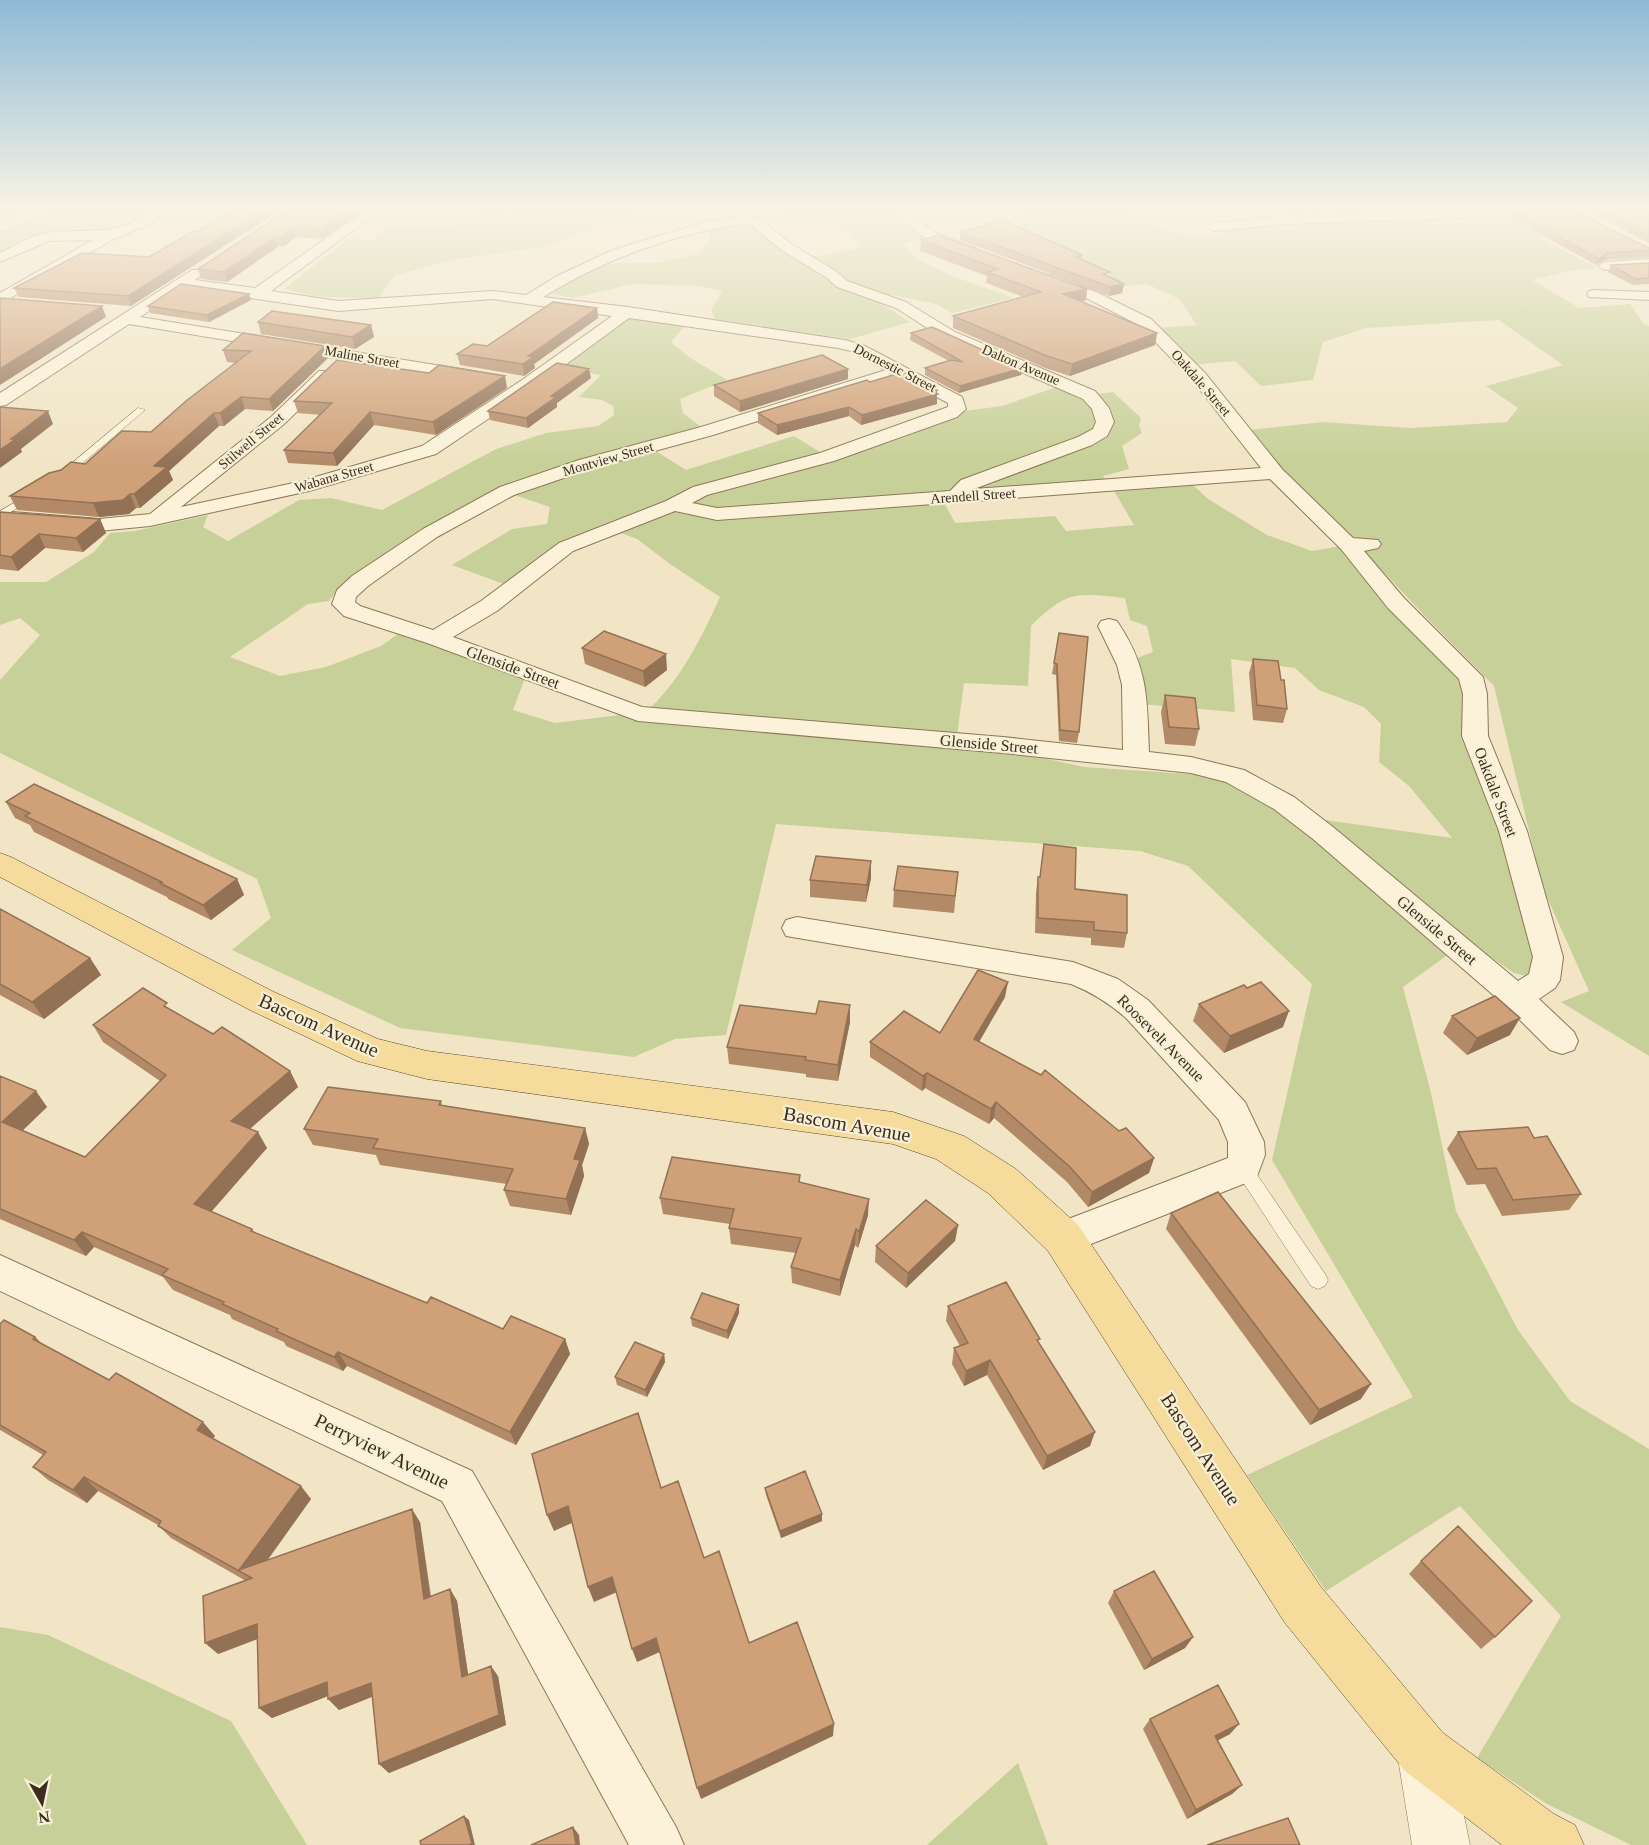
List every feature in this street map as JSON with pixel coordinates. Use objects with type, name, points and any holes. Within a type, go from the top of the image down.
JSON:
[{"type":"main road","name":"Bascom Avenue","points":[[0,864],[262,1001],[370,1051],[427,1065],[893,1128],[950,1148],[1002,1181],[1063,1238],[1303,1605],[1424,1752],[1534,1834],[1555,1845]]},
{"type":"street","points":[[0,401],[124,314],[164,293]]},
{"type":"street","name":"Dornestic Street","points":[[259,293],[338,306],[372,305],[478,294],[628,312],[839,343],[857,348],[956,401],[957,409],[870,443],[716,486],[566,547],[489,606],[435,638]]},
{"type":"street","name":"Dalton Avenue","points":[[530,299],[540,293]]},
{"type":"street","name":"Dalton Avenue","points":[[868,293],[901,305],[950,335],[1089,395],[1100,408],[1105,422],[1101,432],[1085,441],[968,484],[955,497]]},
{"type":"street","name":"Oakdale Street","points":[[1087,293],[1145,322],[1199,377],[1275,473],[1360,545],[1396,603],[1471,677],[1475,694],[1475,736],[1512,831],[1548,957],[1544,980],[1517,998]]},
{"type":"street","points":[[1594,294],[1649,296]]},
{"type":"street","points":[[0,303],[22,305]]},
{"type":"street","name":"Wabana Street","points":[[0,516],[99,525],[150,520],[302,487],[429,450],[528,384],[628,312]]},
{"type":"street","name":"Maline Street","points":[[124,314],[485,378]]},
{"type":"street","name":"Stilwell Street","points":[[150,520],[176,503],[277,421],[346,354]]},
{"type":"street","name":"Montview Street","points":[[343,601],[351,588],[360,581],[430,534],[507,490],[586,464],[707,431],[901,371]]},
{"type":"street","points":[[507,381],[528,384]]},
{"type":"street","name":"Arendell Street","points":[[673,505],[717,514],[1275,473]]},
{"type":"street","name":"Glenside Street","points":[[343,601],[345,607],[352,611],[435,638],[638,714],[1003,745],[1136,759],[1217,770],[1235,776],[1266,792],[1323,833],[1517,998],[1562,1041]]},
{"type":"street","points":[[1110,626],[1129,665],[1134,685],[1136,759]]},
{"type":"street","name":"Roosevelt Avenue","points":[[797,928],[1073,973],[1107,985],[1137,1009],[1233,1112],[1246,1142],[1247,1155],[1243,1168]]},
{"type":"street","points":[[1063,1238],[1243,1168]]},
{"type":"street","name":"Perryview Avenue","points":[[0,1272],[457,1486],[658,1845]]},
{"type":"street","points":[[1424,1752],[1441,1845]]},
{"type":"lane","points":[[0,516],[47,486],[141,410]]},
{"type":"lane","points":[[1243,1168],[1318,1280]]},
{"type":"green space","points":[[301,293],[382,293],[378,299],[313,296]]},
{"type":"green space","points":[[553,293],[594,293],[573,298]]},
{"type":"green space","points":[[721,293],[999,293],[1013,298],[952,313],[936,304],[892,295],[880,303],[910,322],[850,339],[715,319],[711,310]]},
{"type":"green space","points":[[1166,293],[1554,293],[1579,308],[1630,304],[1644,324],[1649,326],[1649,1056],[1561,1002],[1589,991],[1537,875],[1540,876],[1494,686],[1343,529],[1283,472],[1249,430],[1323,422],[1410,428],[1507,422],[1518,408],[1486,386],[1563,365],[1499,320],[1366,328],[1323,342],[1313,380],[1261,386],[1235,361],[1191,365],[1157,328],[1197,325],[1179,299]]},
{"type":"green space","points":[[628,316],[685,325],[671,342],[689,357],[727,380],[680,399],[683,413],[704,429],[646,445],[686,470],[794,436],[833,460],[903,438],[965,411],[1002,406],[1065,384],[1089,395],[1113,392],[1141,418],[1139,426],[1142,433],[1122,446],[1129,469],[1103,476],[1107,482],[940,495],[955,523],[1055,516],[1066,531],[1134,525],[1113,489],[1191,483],[1208,499],[1267,535],[1312,551],[1341,546],[1467,679],[1542,959],[1530,977],[1514,973],[1463,938],[1325,820],[1452,838],[1409,786],[1379,762],[1381,724],[1364,707],[1319,690],[1295,668],[1231,659],[1235,712],[1140,704],[1134,659],[1153,652],[1147,626],[1130,620],[1125,598],[1083,595],[1064,600],[1043,614],[1031,626],[1028,686],[964,683],[957,736],[650,708],[672,684],[681,670],[699,641],[720,597],[637,539],[605,527],[509,586],[452,565],[512,529],[547,524],[550,507],[500,490],[343,584],[329,601],[308,604],[230,657],[280,676],[326,667],[381,646],[398,634],[525,678],[513,710],[555,723],[620,715],[663,724],[1015,752],[1084,767],[1219,776],[1292,816],[1449,954],[1403,987],[1431,1093],[1456,1211],[1518,1330],[1570,1401],[1649,1449],[1649,1845],[1631,1845],[1547,1804],[1477,1758],[1561,1616],[1460,1506],[1326,1591],[1247,1475],[1413,1397],[1272,1160],[1312,984],[1188,866],[1140,851],[776,824],[726,1035],[675,1039],[634,1057],[400,1028],[232,950],[271,918],[257,879],[0,753],[0,680],[40,635],[20,618],[0,625],[0,582],[46,582],[94,552],[110,533],[135,531],[208,515],[203,527],[228,541],[299,500],[331,498],[382,510],[496,449],[546,433],[598,426],[614,415],[613,406],[602,400],[579,397],[601,375],[561,368]]},
{"type":"green space","points":[[0,1627],[48,1635],[231,1721],[307,1845],[0,1845]]},
{"type":"green space","points":[[1018,1763],[1048,1845],[927,1845]]},
{"type":"building","points":[[87,293],[133,293],[128,296]]},
{"type":"building","points":[[167,293],[249,294],[207,315],[148,306]]},
{"type":"building","points":[[1037,293],[1067,293],[1063,294],[1157,333],[1072,364],[1047,356],[953,316]]},
{"type":"building","points":[[0,298],[102,306],[0,369]]},
{"type":"building","points":[[553,302],[597,308],[528,356],[533,357],[523,364],[457,354],[473,344],[487,346]]},
{"type":"building","points":[[272,311],[371,325],[352,337],[258,322]]},
{"type":"building","points":[[932,327],[1022,368],[960,386],[925,368],[951,360],[963,362],[911,333]]},
{"type":"building","points":[[243,333],[325,346],[269,399],[241,397],[220,413],[214,413],[154,466],[167,467],[134,494],[130,494],[123,500],[93,503],[10,496],[49,473],[61,470],[71,462],[85,464],[122,431],[151,432],[186,401],[251,351],[223,350]]},
{"type":"building","points":[[822,355],[848,369],[740,401],[714,385]]},
{"type":"building","points":[[337,360],[429,373],[439,365],[505,376],[433,422],[370,412],[333,453],[284,450],[332,403],[294,401]]},
{"type":"building","points":[[557,363],[589,369],[551,396],[556,397],[526,418],[488,411]]},
{"type":"building","points":[[903,372],[937,390],[933,391],[938,394],[862,415],[849,407],[777,425],[758,413],[867,380],[870,382]]},
{"type":"building","points":[[0,407],[48,411],[0,450]]},
{"type":"building","points":[[0,512],[100,519],[76,538],[39,534],[11,557],[0,555]]},
{"type":"building","points":[[604,631],[666,654],[643,671],[582,648]]},
{"type":"building","points":[[1059,633],[1088,637],[1079,732],[1060,730],[1057,664],[1054,663]]},
{"type":"building","points":[[1253,659],[1278,661],[1281,680],[1284,680],[1287,709],[1257,705]]},
{"type":"building","points":[[1165,695],[1195,698],[1199,729],[1169,727]]},
{"type":"building","points":[[34,784],[237,879],[203,905],[160,883],[162,882],[25,816],[30,813],[6,802]]},
{"type":"building","points":[[1044,844],[1076,848],[1075,889],[1127,895],[1127,933],[1094,930],[1094,922],[1038,918],[1038,877],[1040,877]]},
{"type":"building","points":[[816,856],[871,861],[867,885],[810,880]]},
{"type":"building","points":[[898,866],[958,872],[955,896],[894,890]]},
{"type":"building","points":[[0,909],[90,958],[32,1002],[0,984]]},
{"type":"building","points":[[978,970],[1008,982],[974,1039],[1041,1075],[1045,1070],[1119,1131],[1126,1128],[1154,1158],[1092,1192],[1070,1167],[996,1102],[991,1109],[927,1073],[923,1076],[870,1042],[904,1011],[940,1033]]},
{"type":"building","points":[[1261,982],[1289,1011],[1230,1036],[1199,1004],[1244,985],[1247,988]]},
{"type":"building","points":[[143,988],[167,1003],[164,1006],[213,1034],[222,1027],[290,1071],[231,1121],[258,1132],[194,1204],[252,1229],[251,1231],[427,1303],[431,1297],[503,1329],[511,1316],[565,1339],[510,1432],[338,1352],[334,1357],[276,1331],[278,1329],[222,1304],[224,1302],[162,1275],[168,1269],[82,1232],[74,1240],[0,1209],[0,1076],[36,1091],[2,1122],[85,1157],[166,1075],[93,1025]]},
{"type":"building","points":[[1495,996],[1520,1018],[1477,1038],[1452,1016]]},
{"type":"building","points":[[819,1001],[850,1005],[838,1065],[805,1060],[806,1057],[727,1047],[740,1005],[816,1014]]},
{"type":"building","points":[[328,1087],[441,1101],[439,1105],[585,1128],[574,1159],[580,1160],[566,1199],[504,1190],[513,1169],[373,1148],[378,1139],[304,1129]]},
{"type":"building","points":[[1528,1127],[1534,1138],[1547,1136],[1581,1194],[1513,1200],[1496,1168],[1477,1169],[1458,1132]]},
{"type":"building","points":[[672,1157],[800,1175],[799,1182],[869,1199],[859,1232],[856,1229],[840,1280],[791,1267],[801,1238],[729,1228],[734,1209],[660,1198]]},
{"type":"building","points":[[1218,1192],[1371,1384],[1319,1410],[1171,1213]]},
{"type":"building","points":[[926,1200],[958,1225],[908,1273],[876,1246]]},
{"type":"building","points":[[1006,1282],[1040,1339],[1037,1340],[1095,1432],[1047,1456],[990,1360],[966,1371],[954,1348],[968,1343],[948,1306]]},
{"type":"building","points":[[702,1293],[739,1305],[727,1331],[691,1318]]},
{"type":"building","points":[[4,1320],[35,1337],[33,1339],[109,1380],[116,1373],[203,1422],[197,1430],[301,1486],[239,1570],[412,1509],[424,1599],[450,1589],[462,1677],[491,1666],[499,1715],[379,1764],[371,1683],[328,1699],[327,1682],[259,1708],[257,1624],[205,1643],[203,1596],[252,1578],[158,1526],[161,1521],[84,1477],[73,1490],[33,1467],[46,1452],[0,1425],[0,1324]]},
{"type":"building","points":[[635,1342],[664,1354],[645,1390],[615,1377]]},
{"type":"building","points":[[638,1413],[661,1488],[678,1481],[704,1558],[719,1551],[749,1643],[797,1622],[834,1724],[697,1788],[656,1638],[632,1649],[612,1577],[588,1587],[568,1506],[547,1515],[532,1454]]},
{"type":"building","points":[[805,1471],[822,1514],[780,1531],[765,1488]]},
{"type":"building","points":[[1458,1526],[1532,1601],[1495,1637],[1421,1561]]},
{"type":"building","points":[[1154,1571],[1193,1637],[1152,1659],[1114,1591]]},
{"type":"building","points":[[1218,1685],[1239,1724],[1215,1736],[1242,1785],[1196,1810],[1150,1719]]},
{"type":"building","points":[[464,1816],[472,1843],[469,1845],[421,1845],[420,1841]]},
{"type":"building","points":[[1288,1818],[1300,1845],[1207,1845]]},
{"type":"building","points":[[573,1827],[576,1845],[531,1845]]}]
